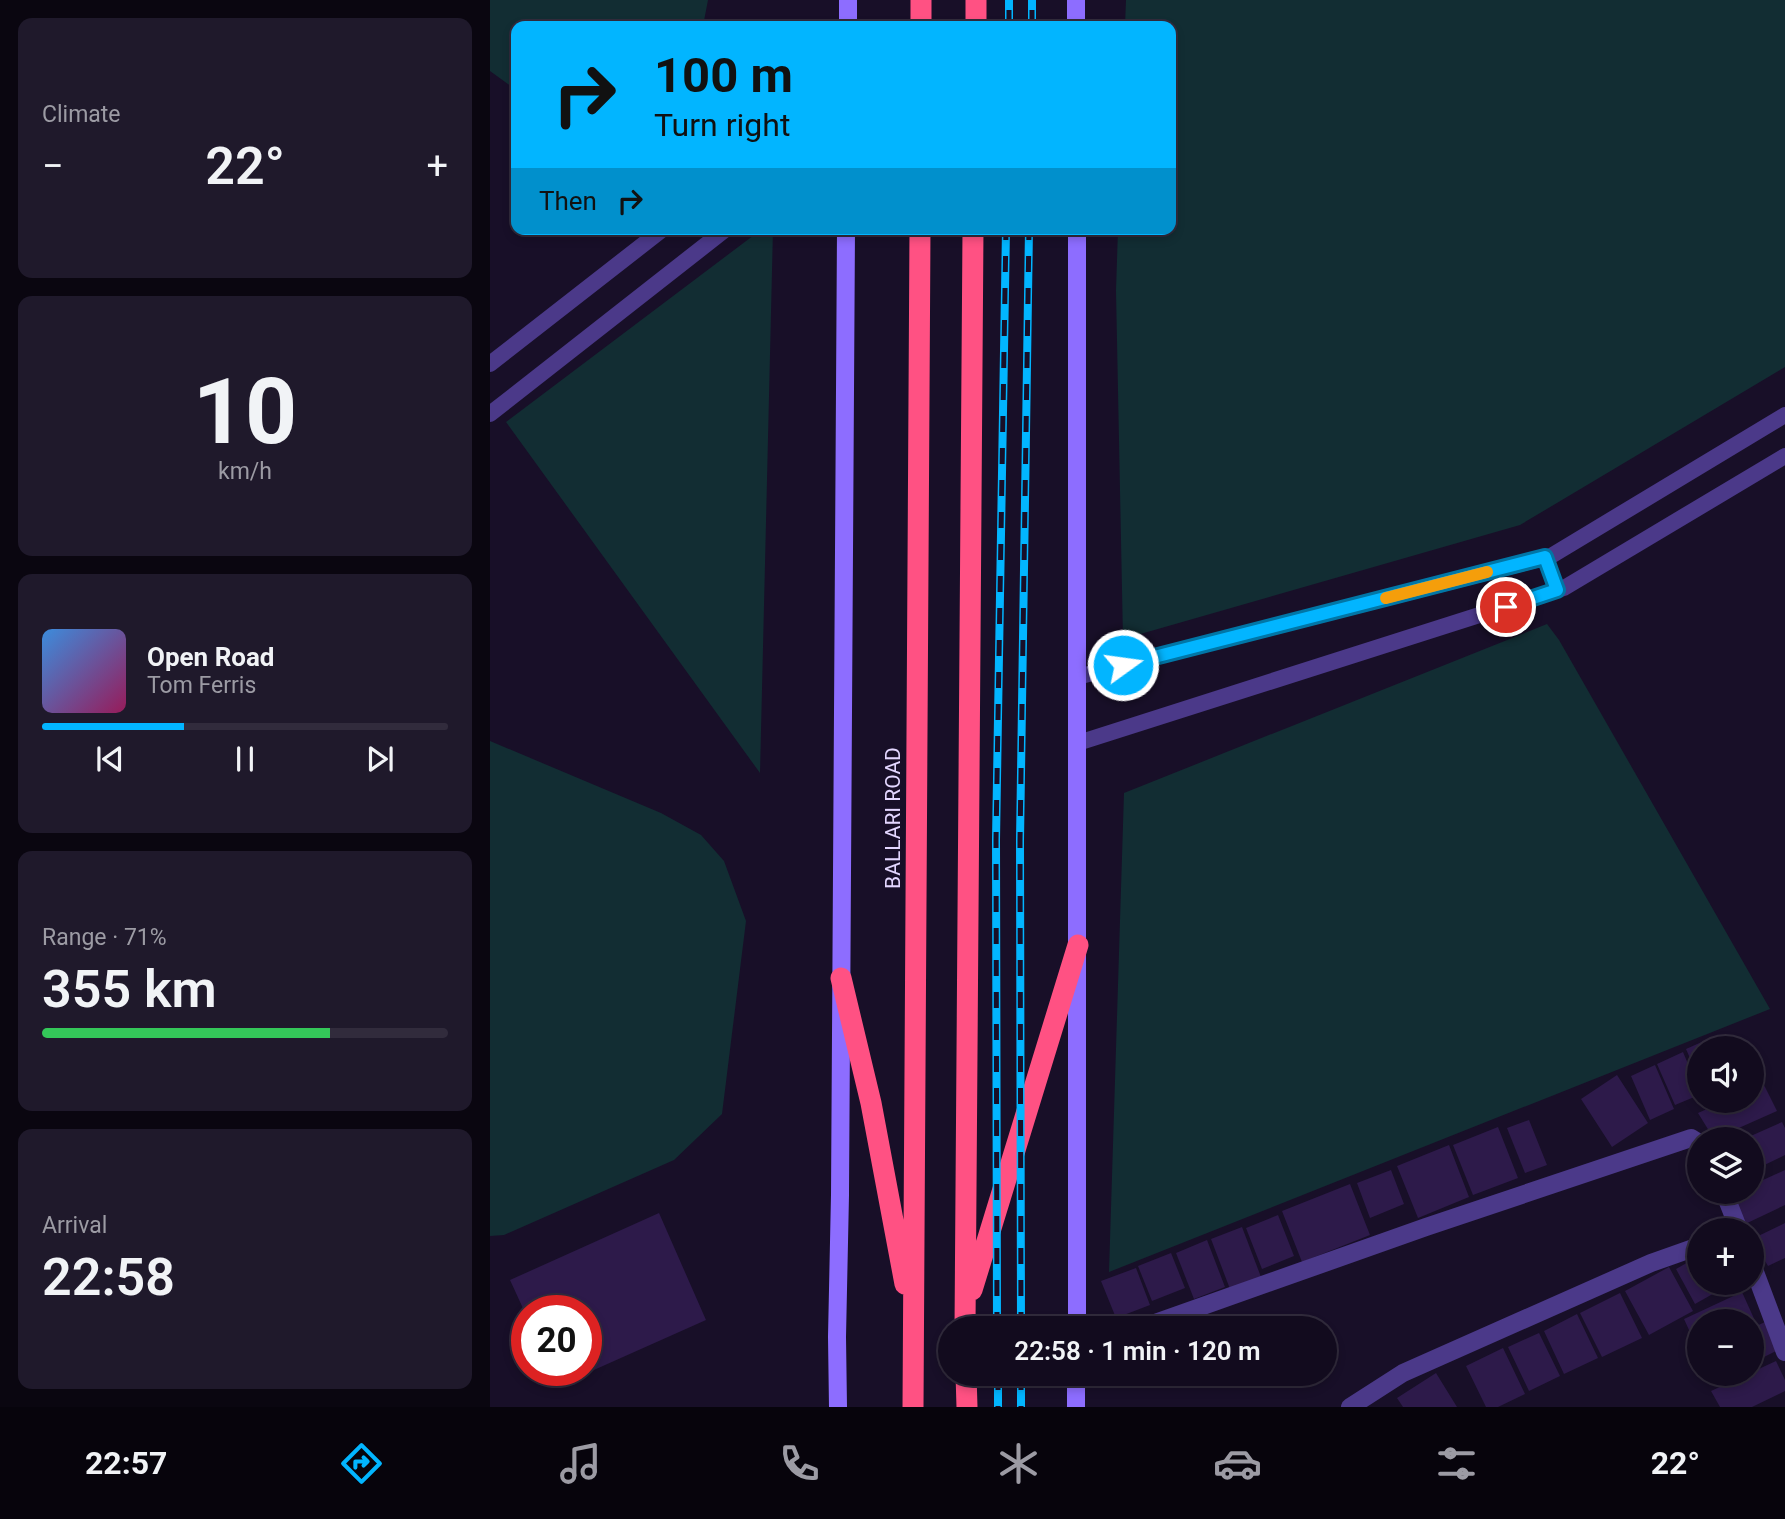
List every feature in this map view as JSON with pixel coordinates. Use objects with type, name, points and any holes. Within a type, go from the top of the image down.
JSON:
[{"type":"highway","points":[[921,0],[921,21]]},
{"type":"highway","points":[[975,21],[976,0]]},
{"type":"highway","name":"BALLARI ROAD","points":[[913,1407],[920,235]]},
{"type":"highway","points":[[965,1316],[973,235]]},
{"type":"highway","points":[[966,1316],[1078,945]]},
{"type":"highway","points":[[841,978],[871,1103],[914,1331]]},
{"type":"highway","points":[[966,1386],[967,1407]]},
{"type":"street","points":[[848,0],[848,21]]},
{"type":"street","points":[[1076,0],[1076,21]]},
{"type":"street","points":[[838,1407],[846,235]]},
{"type":"street","points":[[1077,235],[1077,1316]]},
{"type":"street","points":[[1175,1316],[1426,1227],[1687,1139]]},
{"type":"street","points":[[1350,1407],[1403,1373],[1687,1250]]},
{"type":"street","points":[[1764,1295],[1785,1352]]},
{"type":"street","points":[[1076,1386],[1076,1407]]},
{"type":"lane","points":[[490,364],[655,235]]},
{"type":"lane","points":[[490,414],[718,235]]},
{"type":"lane","points":[[1077,677],[1551,556],[1785,415]]},
{"type":"lane","points":[[1077,743],[1564,588],[1785,456]]},
{"type":"lane","points":[[1545,557],[1557,590]]},
{"type":"green space","points":[[490,0],[708,0],[704,21],[511,21],[511,86],[490,71]]},
{"type":"green space","points":[[1126,0],[1785,0],[1785,367],[1520,525],[1123,639],[1116,291],[1118,235],[1176,235],[1176,21],[1125,21]]},
{"type":"green space","points":[[754,235],[773,235],[760,773],[506,422]]},
{"type":"green space","points":[[1547,624],[1559,640],[1770,1009],[1702,1036],[1687,1036],[1687,1042],[1109,1272],[1124,793]]},
{"type":"green space","points":[[490,741],[661,813],[701,835],[724,861],[746,921],[722,1114],[674,1160],[504,1235],[490,1236]]},
{"type":"building","points":[[1683,1052],[1687,1062],[1687,1100],[1675,1105],[1657,1064]]},
{"type":"building","points":[[1655,1065],[1674,1109],[1650,1120],[1631,1076]]},
{"type":"building","points":[[1617,1075],[1648,1123],[1612,1147],[1581,1099]]},
{"type":"building","points":[[1764,1085],[1777,1111],[1741,1127],[1707,1127],[1698,1113],[1764,1113]]},
{"type":"building","points":[[1529,1120],[1547,1165],[1525,1173],[1507,1128]]},
{"type":"building","points":[[1782,1122],[1785,1128],[1785,1155],[1764,1165],[1764,1130]]},
{"type":"building","points":[[1498,1127],[1518,1178],[1473,1195],[1453,1145]]},
{"type":"building","points":[[1449,1145],[1469,1197],[1418,1218],[1397,1166]]},
{"type":"building","points":[[1391,1170],[1404,1204],[1370,1218],[1357,1183]]},
{"type":"building","points":[[1785,1170],[1785,1205],[1758,1218],[1739,1218],[1731,1204],[1764,1204],[1764,1180]]},
{"type":"building","points":[[1350,1184],[1370,1235],[1302,1262],[1282,1211]]},
{"type":"building","points":[[659,1213],[706,1320],[602,1366],[602,1295],[517,1295],[510,1280]]},
{"type":"building","points":[[1278,1215],[1294,1256],[1262,1269],[1246,1228]]},
{"type":"building","points":[[1785,1223],[1785,1258],[1768,1266],[1764,1259],[1764,1233]]},
{"type":"building","points":[[1242,1227],[1261,1277],[1230,1289],[1211,1239]]},
{"type":"building","points":[[1207,1240],[1225,1287],[1194,1299],[1176,1253]]},
{"type":"building","points":[[1171,1253],[1185,1288],[1152,1301],[1138,1266]]},
{"type":"building","points":[[1687,1263],[1687,1289],[1676,1269]]},
{"type":"building","points":[[1669,1267],[1692,1309],[1687,1309],[1687,1314],[1649,1335],[1625,1291]]},
{"type":"building","points":[[1136,1268],[1150,1305],[1115,1316],[1101,1281]]},
{"type":"building","points":[[1620,1293],[1642,1338],[1602,1357],[1580,1313]]},
{"type":"building","points":[[1690,1295],[1711,1295],[1695,1304]]},
{"type":"building","points":[[1736,1295],[1743,1295],[1750,1309],[1705,1309]]},
{"type":"building","points":[[1577,1314],[1598,1358],[1564,1374],[1544,1331]]},
{"type":"building","points":[[1764,1322],[1778,1350],[1764,1357]]},
{"type":"building","points":[[1539,1333],[1560,1376],[1529,1391],[1508,1347]]},
{"type":"building","points":[[1503,1348],[1525,1394],[1498,1407],[1486,1407],[1466,1366]]},
{"type":"building","points":[[1776,1361],[1785,1380],[1785,1391],[1752,1407],[1720,1407],[1711,1391],[1722,1386],[1764,1386],[1764,1367]]},
{"type":"building","points":[[1436,1373],[1457,1407],[1403,1407],[1397,1398]]},
{"type":"railway","points":[[1009,0],[1009,21]]},
{"type":"railway","points":[[1032,0],[1032,21]]},
{"type":"railway","points":[[997,1316],[996,840],[1006,235]]},
{"type":"railway","points":[[1021,1316],[1020,841],[1029,235]]},
{"type":"railway","points":[[998,1386],[998,1407]]},
{"type":"railway","points":[[1021,1386],[1021,1407]]},
{"type":"slow traffic","points":[[1386,598],[1487,572]]},
{"type":"route","points":[[1123,665],[1545,557],[1557,590],[1506,607]]}]
